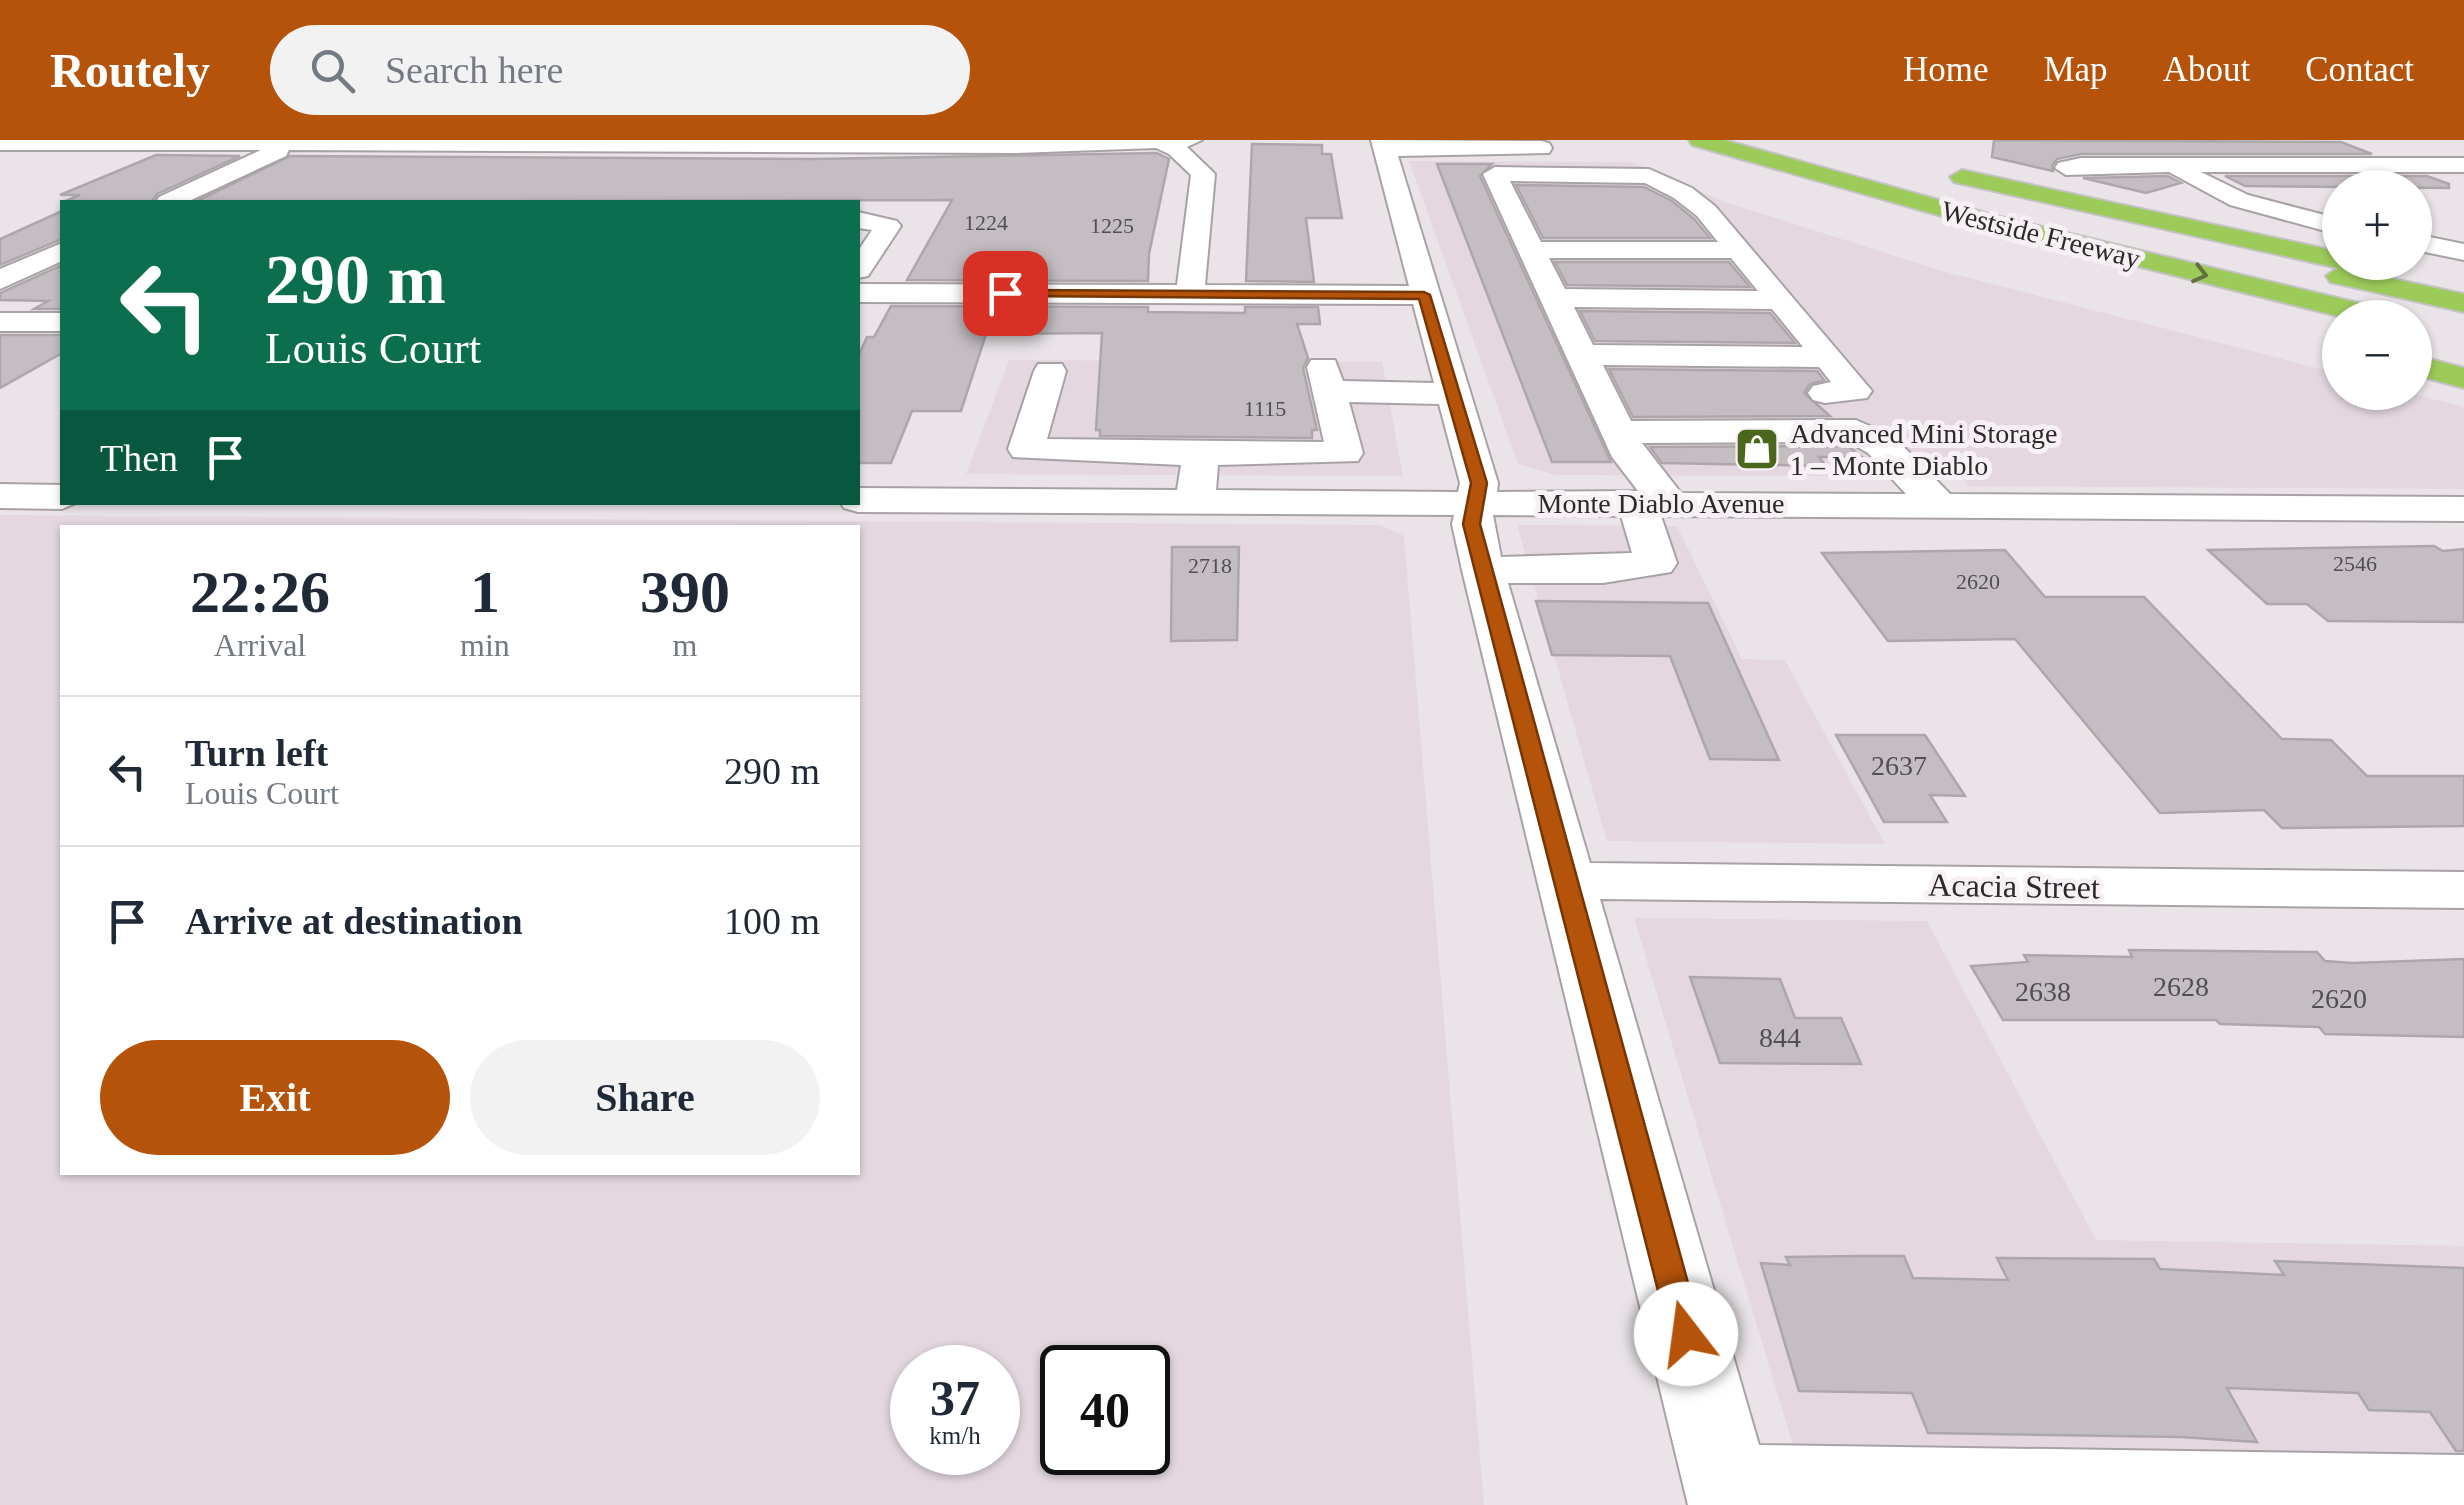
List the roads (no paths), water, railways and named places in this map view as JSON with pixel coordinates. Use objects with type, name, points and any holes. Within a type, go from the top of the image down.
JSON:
[{"type":"highway","name":"Westside Freeway","points":[[1700,140],[1989,222],[2322,303]]},
{"type":"highway","name":"Westside Freeway","points":[[1792,140],[1962,187],[2464,303]]},
{"type":"highway","points":[[1672,142],[1819,195],[2063,268]]},
{"type":"highway","points":[[1943,173],[2322,256]]},
{"type":"highway","points":[[2432,278],[2464,284]]},
{"type":"highway","points":[[2432,370],[2464,378]]},
{"type":"street","points":[[1159,140],[1177,149],[1204,174],[1190,294]]},
{"type":"street","points":[[0,143],[1191,140]]},
{"type":"street","points":[[2120,140],[2239,200],[2322,223]]},
{"type":"street","points":[[0,154],[34,141]]},
{"type":"street","points":[[172,200],[298,142]]},
{"type":"street","points":[[1567,148],[1586,160],[1448,160],[1400,146],[1424,295],[1479,483],[1472,524],[1483,570],[1729,1495],[2464,1496]]},
{"type":"street","points":[[2066,168],[2168,164],[2464,165]]},
{"type":"street","points":[[1483,570],[1603,570],[1656,564],[1652,502],[1495,174],[1649,176],[1703,219],[1760,275],[1855,391],[1788,393]]},
{"type":"street","points":[[1539,260],[1703,219]]},
{"type":"street","points":[[860,267],[886,232],[871,223]]},
{"type":"street","points":[[2432,245],[2464,249]]},
{"type":"street","points":[[0,280],[60,252]]},
{"type":"street","points":[[1539,260],[1760,275]]},
{"type":"street","points":[[1539,260],[1780,300]]},
{"type":"street","points":[[1539,260],[1804,328]]},
{"type":"street","points":[[1539,260],[1828,357]]},
{"type":"street","points":[[860,293],[1424,295]]},
{"type":"street","points":[[0,322],[60,322]]},
{"type":"street","points":[[1050,371],[1026,449],[1344,453],[1326,379],[1453,394]]},
{"type":"street","points":[[1600,393],[1638,393]]},
{"type":"street","points":[[1825,393],[1856,431],[1881,444],[1938,505]]},
{"type":"street","points":[[1619,432],[1856,431]]},
{"type":"street","points":[[1195,500],[1201,454]]},
{"type":"street","points":[[0,496],[60,496]]},
{"type":"street","name":"Monte Diablo Avenue","points":[[860,500],[2464,509]]},
{"type":"street","name":"Acacia Street","points":[[1563,881],[2464,890]]},
{"type":"place","name":"Advanced Mini Storage 1 – Monte Diablo","points":[[1757,449]]}]
